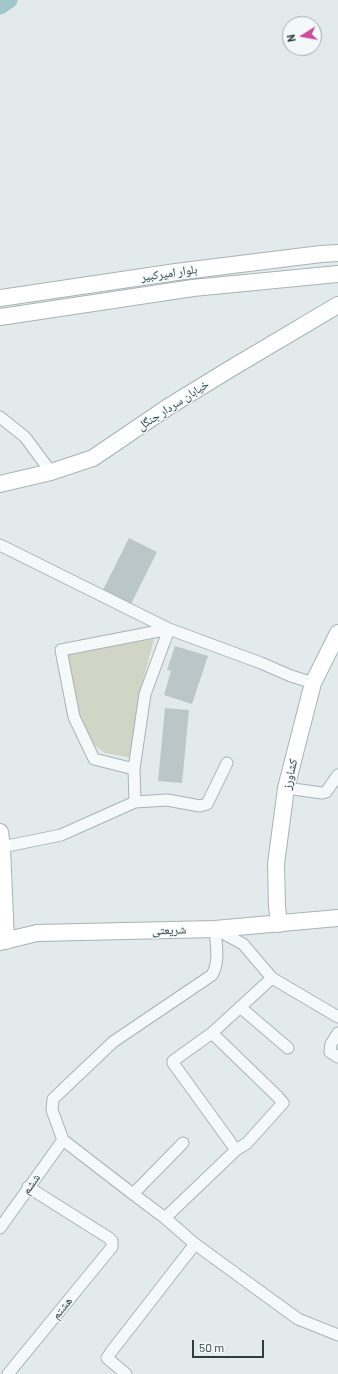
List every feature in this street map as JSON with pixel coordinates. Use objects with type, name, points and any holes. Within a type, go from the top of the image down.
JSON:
[{"type":"main road","name":"بلوار امیرکبیر","points":[[0,298],[183,271],[338,253]]},
{"type":"main road","name":"بلوار امیرکبیر","points":[[0,317],[192,288],[338,274]]},
{"type":"main road","name":"خیابان سردار جنگل","points":[[0,484],[51,472],[93,458],[168,407],[338,305]]},
{"type":"main road","name":"کشاورز","points":[[279,924],[276,864],[286,788],[313,683],[338,633]]},
{"type":"main road","points":[[1,839],[3,942]]},
{"type":"main road","name":"شریعتی","points":[[3,942],[37,933],[215,929],[338,918]]},
{"type":"street","points":[[0,416],[25,437],[51,472]]},
{"type":"street","points":[[0,545],[169,629],[313,683]]},
{"type":"street","points":[[135,802],[134,768],[145,694],[169,629]]},
{"type":"street","points":[[134,768],[94,759],[74,717],[61,650],[169,629]]},
{"type":"street","points":[[1,839],[61,835],[135,802],[167,800],[200,806],[207,804],[227,763]]},
{"type":"street","points":[[286,788],[322,794],[326,792],[338,775]]},
{"type":"street","points":[[215,929],[243,944],[272,978],[338,1017]]},
{"type":"street","points":[[215,929],[217,960],[216,969],[212,975],[113,1042],[53,1099],[52,1110],[63,1140],[165,1218],[195,1244],[298,1319],[338,1336]]},
{"type":"street","points":[[236,1150],[173,1063],[175,1059],[212,1033],[272,978]]},
{"type":"street","points":[[240,1007],[288,1048]]},
{"type":"street","points":[[165,1218],[236,1150],[247,1143],[283,1103],[212,1033]]},
{"type":"street","points":[[338,1033],[330,1049],[330,1052],[338,1057]]},
{"type":"street","name":"ششم","points":[[0,1228],[63,1140]]},
{"type":"street","points":[[133,1194],[183,1143]]},
{"type":"street","name":"هشتم","points":[[8,1374],[112,1247],[112,1241],[28,1187]]},
{"type":"street","points":[[126,1374],[107,1358],[110,1352],[195,1244]]},
{"type":"green space","points":[[154,639],[139,696],[133,758],[105,753],[92,743],[81,726],[65,655]]},
{"type":"building","points":[[129,538],[157,552],[130,606],[102,592]]},
{"type":"building","points":[[175,646],[208,656],[192,704],[164,695],[171,671],[167,670]]},
{"type":"building","points":[[165,708],[189,710],[182,783],[158,781]]},
{"type":"waterway","points":[[0,6],[9,0]]}]
